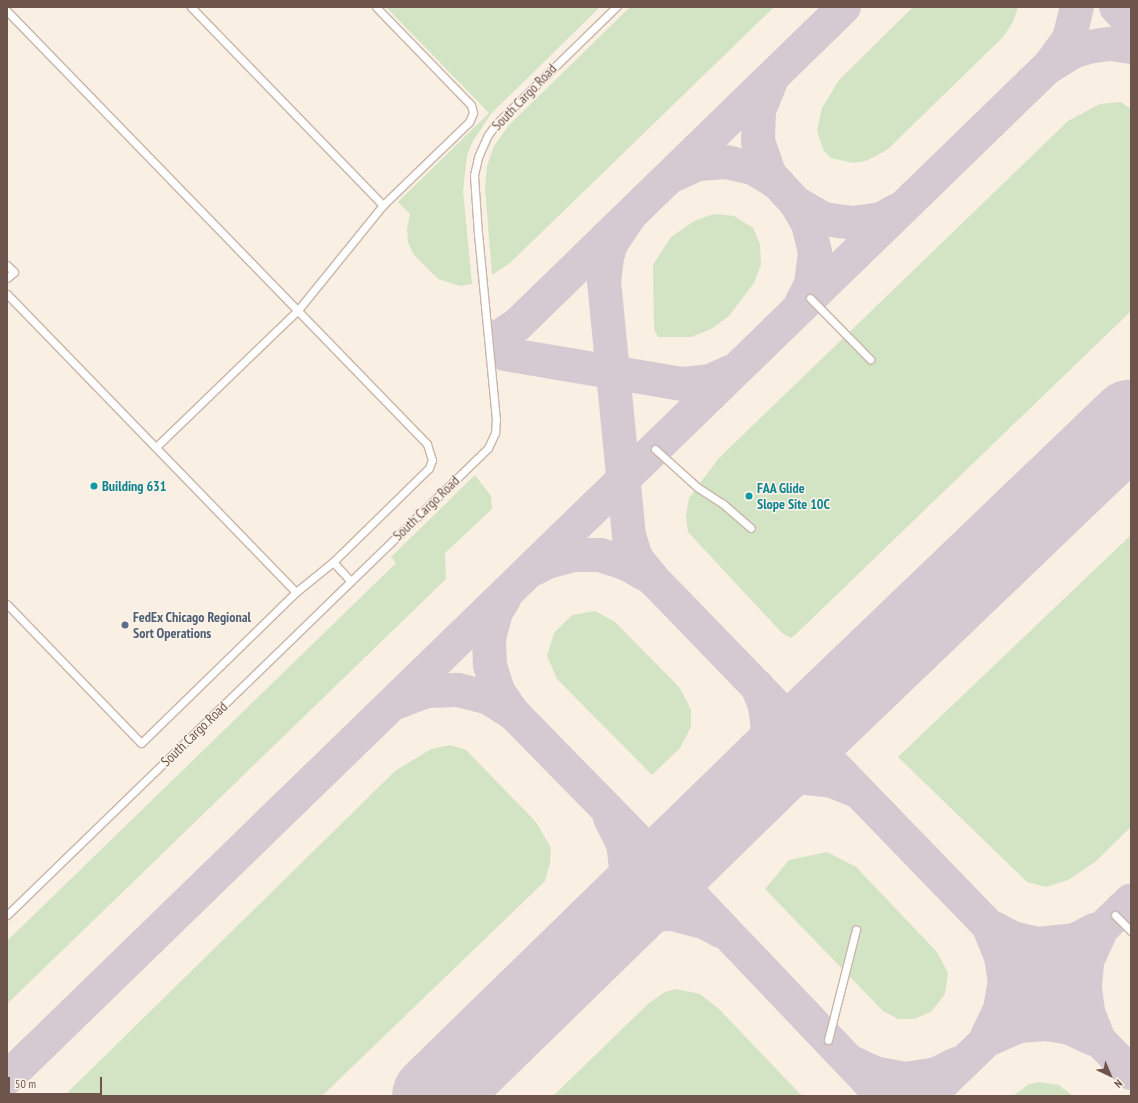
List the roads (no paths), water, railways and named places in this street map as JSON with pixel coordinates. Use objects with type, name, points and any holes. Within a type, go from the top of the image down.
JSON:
[{"type":"lane","points":[[191,7],[383,205]]},
{"type":"lane","points":[[156,448],[298,310],[383,205],[470,122],[474,113],[471,105],[376,7]]},
{"type":"lane","name":"South Cargo Road","points":[[7,915],[488,448],[495,433],[474,174],[478,157],[488,135],[496,124],[616,7]]},
{"type":"lane","points":[[7,11],[298,310],[431,451],[429,468],[333,562],[296,592],[141,743],[7,604]]},
{"type":"lane","points":[[7,265],[14,272],[7,278]]},
{"type":"lane","points":[[7,294],[296,592]]},
{"type":"lane","points":[[810,298],[870,359]]},
{"type":"lane","points":[[654,448],[697,487],[722,503],[751,528]]},
{"type":"lane","points":[[333,562],[351,581]]},
{"type":"lane","points":[[1115,915],[1131,931]]},
{"type":"lane","points":[[828,1040],[856,929]]},
{"type":"place","name":"Building 631","points":[[94,486]]},
{"type":"place","name":"FAA Glide Slope Site 10C","points":[[749,496]]},
{"type":"place","name":"FedEx Chicago Regional Sort Operations","points":[[125,625]]}]
